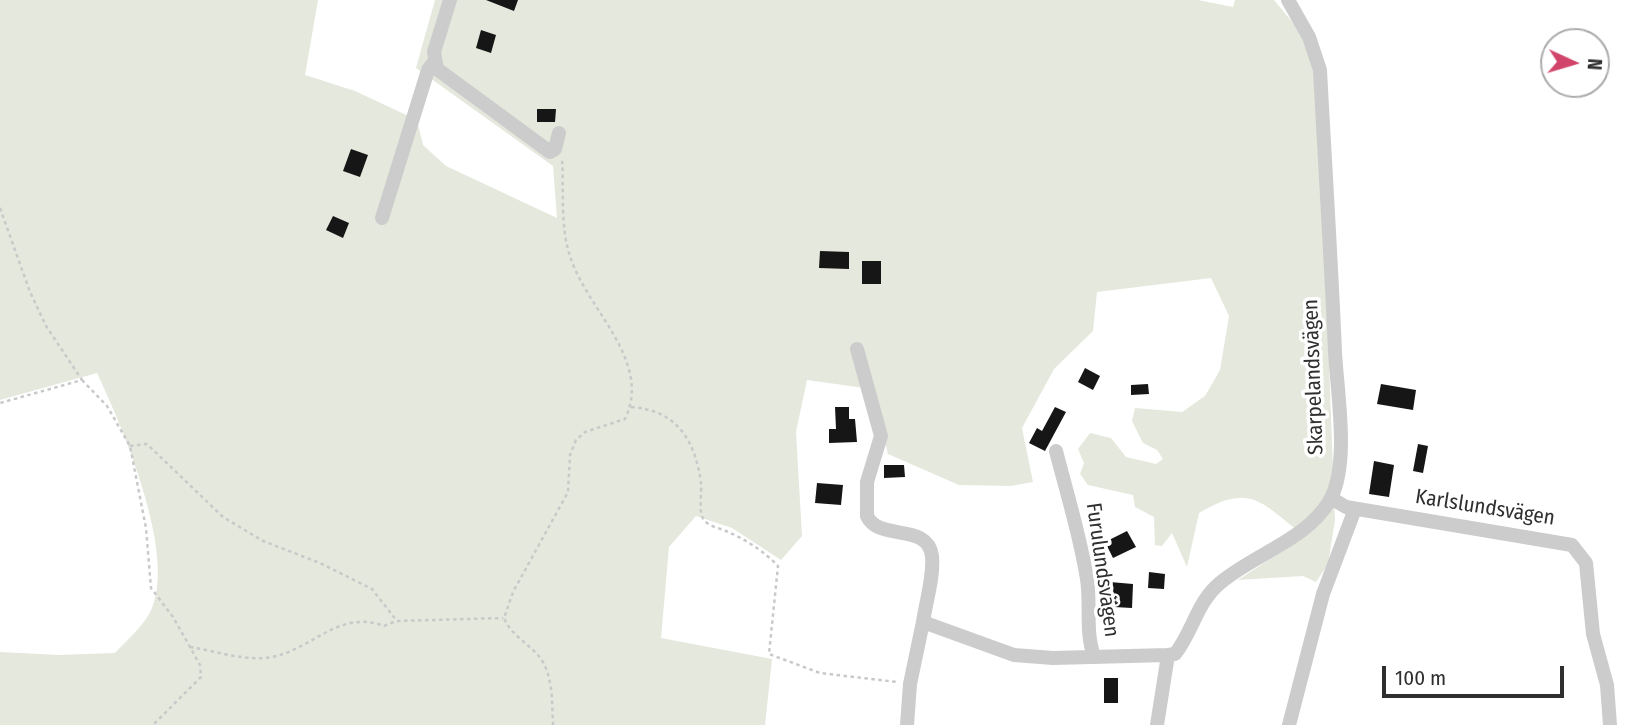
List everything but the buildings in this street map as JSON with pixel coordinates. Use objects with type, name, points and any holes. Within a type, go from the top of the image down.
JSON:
[{"type":"street","points":[[450,0],[434,52],[434,62],[441,73],[550,152],[555,149],[559,133]]},
{"type":"street","name":"Skarpelandsvägen","points":[[1168,655],[1175,654],[1181,646],[1202,602],[1220,583],[1308,525],[1331,498],[1339,460],[1340,428],[1320,70],[1309,37],[1287,0]]},
{"type":"street","points":[[382,218],[428,70],[434,62]]},
{"type":"street","points":[[857,349],[881,436],[867,482],[867,516],[877,527],[917,536],[927,543],[932,559],[910,684],[907,725]]},
{"type":"street","name":"Furulundsvägen","points":[[1056,451],[1079,533],[1087,583],[1089,644],[1094,656]]},
{"type":"street","name":"Karlslundsvägen","points":[[1331,498],[1355,509],[1572,545],[1586,564],[1593,634],[1610,703],[1611,725]]},
{"type":"street","points":[[1289,725],[1327,581],[1355,509]]},
{"type":"street","name":"Furulundsvägen","points":[[923,622],[1014,655],[1053,658],[1168,655]]},
{"type":"street","points":[[1157,725],[1168,655]]},
{"type":"path","points":[[553,725],[550,682],[544,662],[508,627],[504,618],[513,592],[568,492],[570,455],[576,440],[585,432],[625,419],[631,407],[633,388],[627,365],[570,258],[562,158],[555,149]]},
{"type":"path","points":[[0,208],[30,292],[46,326],[82,380],[107,406],[130,446],[146,528],[151,588],[173,617],[200,665],[201,677],[153,725]]},
{"type":"path","points":[[0,403],[82,380]]},
{"type":"path","points":[[631,407],[652,408],[674,420],[683,432],[701,481],[702,517],[707,524],[729,532],[778,566],[769,654],[820,673],[910,684]]},
{"type":"path","points":[[130,446],[148,444],[223,517],[262,541],[320,563],[372,589],[397,621]]},
{"type":"path","points":[[190,647],[252,659],[275,656],[343,622],[370,621],[384,626],[397,621],[504,618]]},
{"type":"shaded area","points":[[0,0],[318,0],[305,75],[355,91],[417,120],[423,145],[446,166],[557,218],[553,166],[416,68],[435,0],[1198,0],[1233,7],[1235,0],[1274,0],[1299,30],[1318,81],[1335,520],[1328,564],[1316,582],[1303,576],[1238,580],[1305,536],[1267,506],[1244,498],[1217,503],[1199,513],[1187,567],[1172,533],[1162,546],[1155,545],[1154,517],[1135,507],[1133,495],[1088,485],[1080,474],[1084,463],[1078,449],[1090,433],[1111,438],[1126,457],[1156,464],[1163,459],[1157,450],[1143,443],[1132,421],[1135,408],[1182,412],[1205,396],[1220,370],[1229,316],[1211,278],[1097,292],[1093,331],[1054,369],[1022,428],[1033,482],[1011,486],[959,485],[888,454],[872,389],[807,380],[796,432],[802,536],[781,560],[732,528],[696,516],[669,547],[661,638],[772,659],[765,725],[0,725],[0,652],[59,655],[115,653],[149,614],[158,584],[152,523],[143,489],[120,424],[97,373],[0,400]]}]
